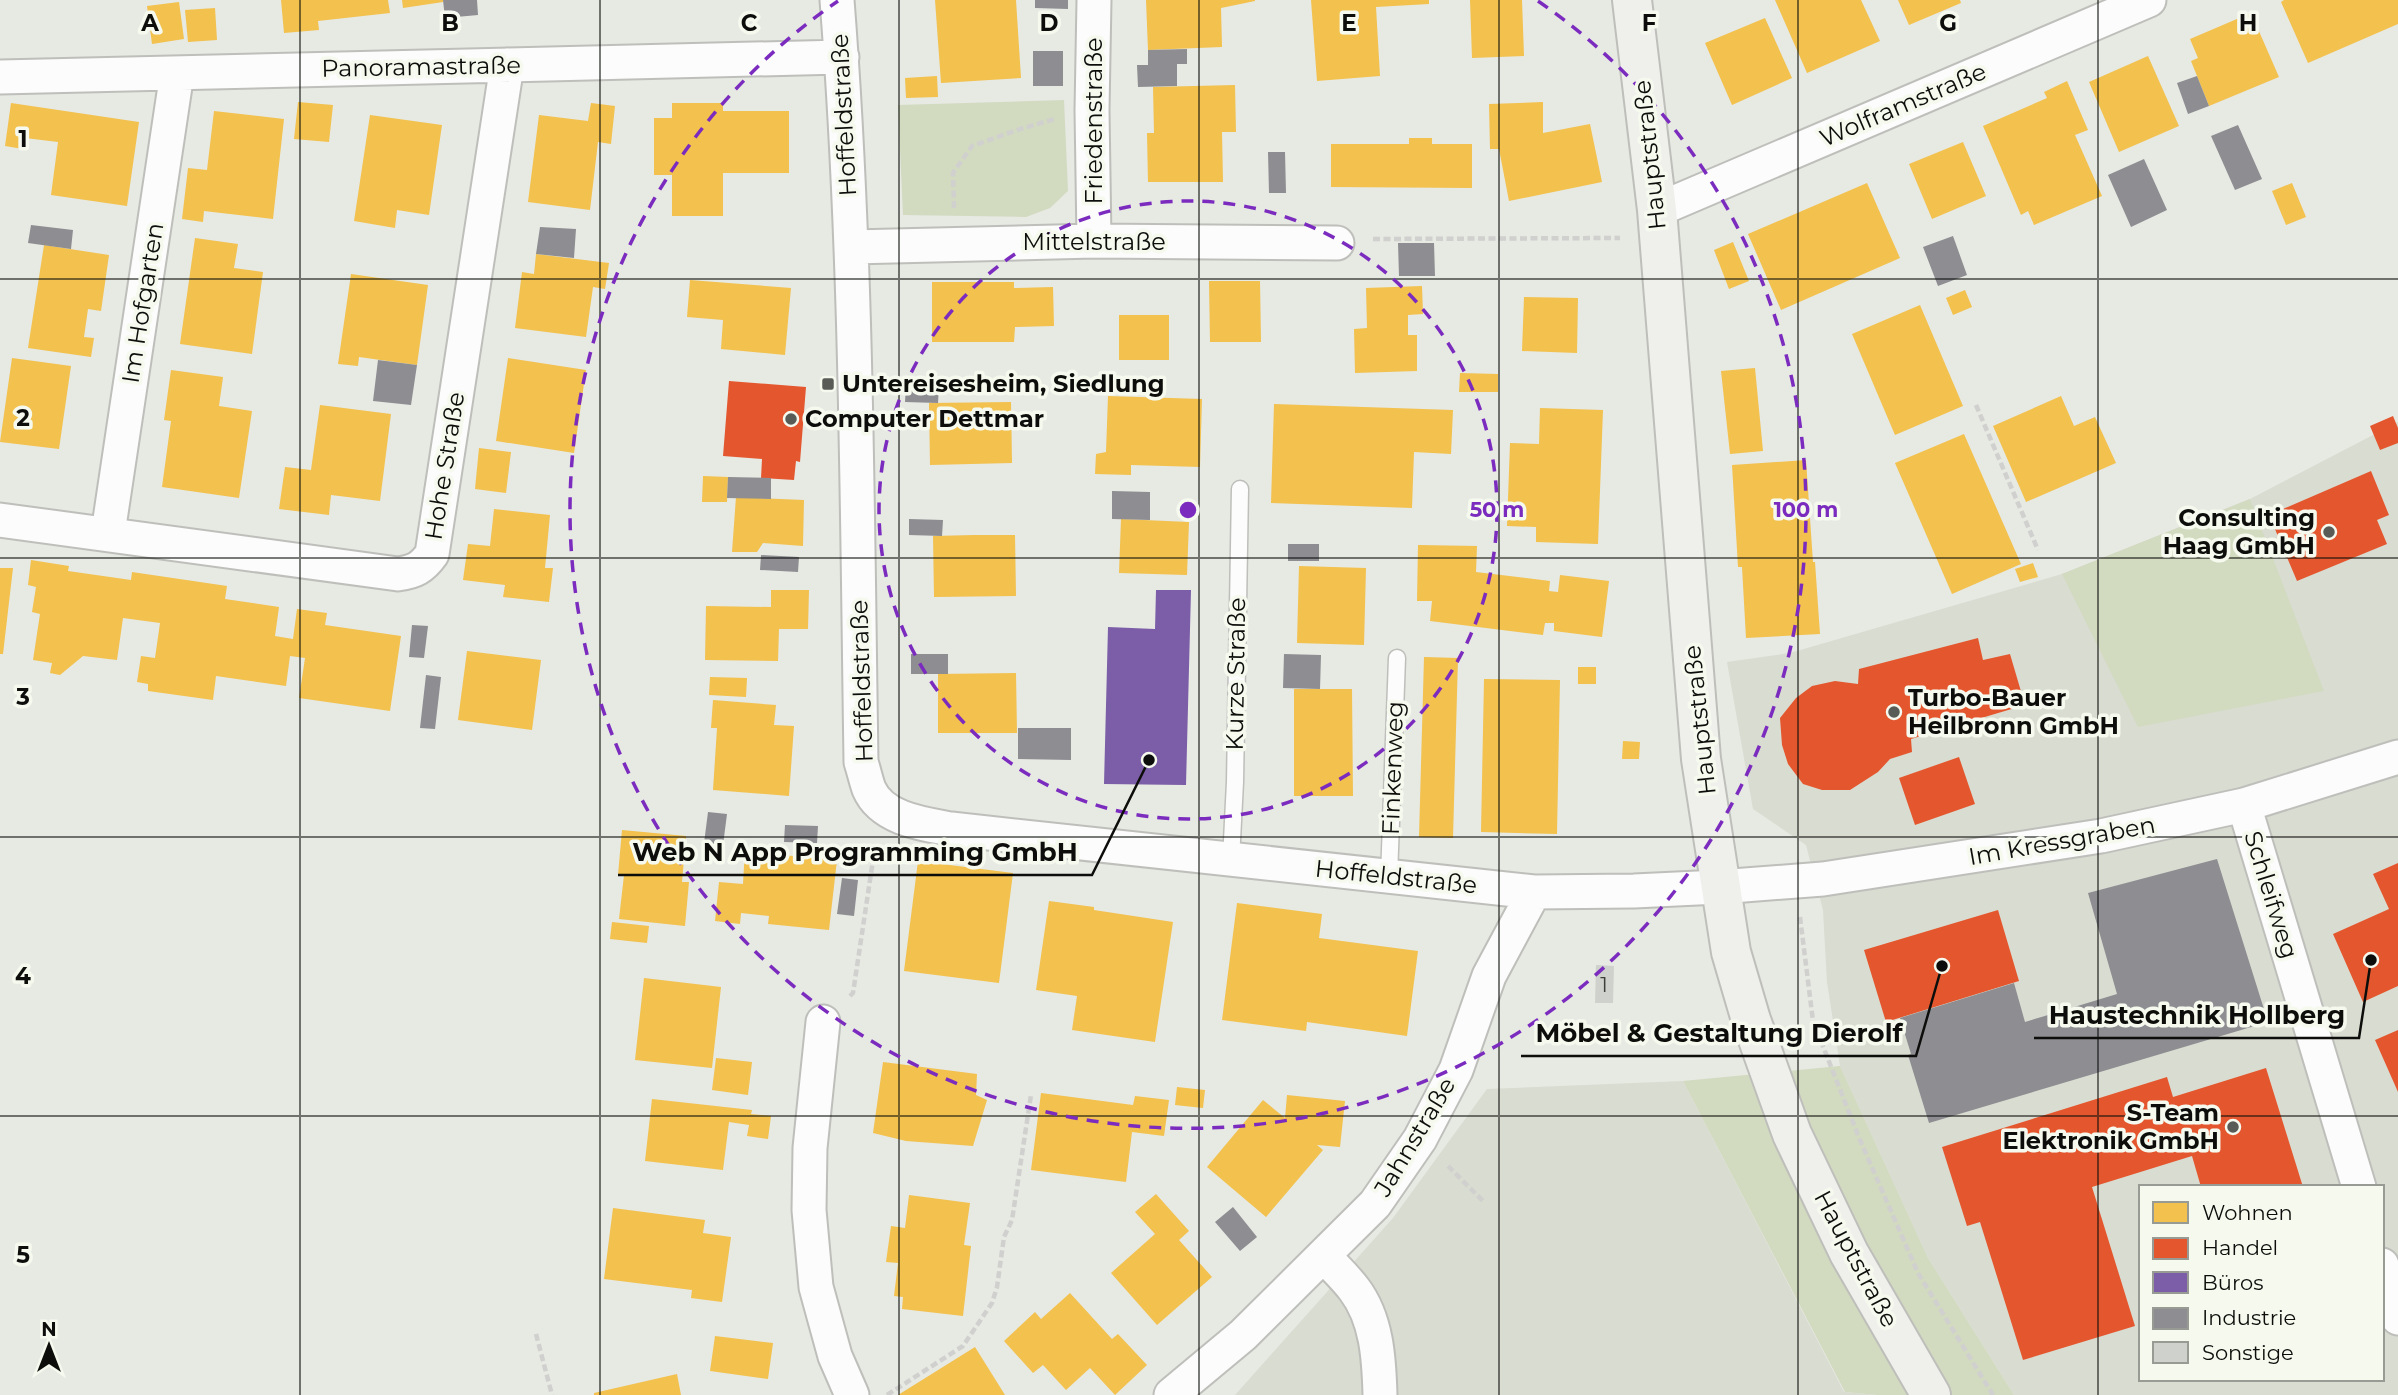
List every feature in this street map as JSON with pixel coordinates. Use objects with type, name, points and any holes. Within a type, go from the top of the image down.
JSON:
[{"type":"main road","name":"Hauptstraße","points":[[1632,0],[1658,224],[1700,746],[1719,887],[1731,952],[1751,1020],[1792,1134],[1849,1253],[1931,1395]]},
{"type":"street","name":"Hoffeldstraße","points":[[837,0],[852,247],[857,386],[862,762],[870,792],[886,809],[911,821],[951,829],[1534,892],[1719,887]]},
{"type":"street","name":"Friedenstraße","points":[[1094,0],[1091,110],[1094,241]]},
{"type":"street","name":"Wolframstraße","points":[[1658,224],[2150,0]]},
{"type":"street","name":"Panoramastraße","points":[[0,77],[842,57]]},
{"type":"street","name":"Hohe Straße","points":[[0,520],[398,574],[414,572],[424,564],[432,554],[507,65]]},
{"type":"street","name":"Im Hofgarten","points":[[108,533],[177,73]]},
{"type":"street","name":"Mittelstraße","points":[[852,247],[1094,241],[1337,243]]},
{"type":"street","name":"Im Kressgraben","points":[[1719,887],[1796,881],[1922,865],[2101,836],[2244,805],[2398,757]]},
{"type":"street","name":"Schleifweg","points":[[2244,805],[2358,1185]]},
{"type":"street","name":"Jahnstraße","points":[[1171,1395],[1243,1335],[1375,1204],[1420,1139],[1456,1070],[1489,976],[1534,892]]},
{"type":"street","points":[[823,1022],[810,1148],[809,1210],[816,1287],[835,1356],[852,1395]]},
{"type":"street","points":[[1324,1256],[1356,1291],[1371,1324],[1379,1354],[1380,1395]]},
{"type":"street","points":[[2384,1272],[2398,1318]]},
{"type":"lane","name":"Kurze Straße","points":[[1231,860],[1240,489]]},
{"type":"lane","name":"Finkenweg","points":[[1389,877],[1397,658]]},
{"type":"path","points":[[954,244],[953,173],[972,146],[1020,129],[1091,110]]},
{"type":"path","points":[[1337,243],[1658,224]]},
{"type":"path","points":[[1976,405],[2038,550]]},
{"type":"path","points":[[823,1022],[853,993],[875,847],[886,809]]},
{"type":"path","points":[[1796,881],[1813,1021],[1860,1140],[1918,1272],[1993,1395]]},
{"type":"path","points":[[887,1395],[963,1346],[992,1303],[998,1287],[1004,1237],[1012,1220],[1031,1095]]},
{"type":"path","points":[[1420,1139],[1485,1203]]},
{"type":"path","points":[[536,1334],[552,1395]]},
{"type":"shaded area","points":[[2398,422],[2398,1395],[2014,1395],[1928,1258],[1840,1066],[1827,982],[1823,910],[1806,845],[1753,809],[1727,662],[1790,653],[2062,574],[2250,499]]},
{"type":"shaded area","points":[[1683,1081],[1844,1392],[1878,1395],[1235,1395],[1393,1218],[1487,1089]]},
{"type":"green space","points":[[1064,100],[1068,191],[1050,208],[1026,217],[903,215],[898,105]]},
{"type":"green space","points":[[2250,499],[2324,691],[2138,727],[2062,574]]},
{"type":"green space","points":[[1840,1066],[1928,1258],[2014,1395],[1878,1395],[1845,1392],[1683,1081]]},
{"type":"building: Wohnen","points":[[281,0],[388,0],[390,13],[318,21],[319,30],[284,33]]},
{"type":"building: Wohnen","points":[[402,0],[443,0],[443,2],[403,8]]},
{"type":"building: Wohnen","points":[[935,0],[1016,0],[1021,78],[941,83]]},
{"type":"building: Wohnen","points":[[1146,0],[1255,1],[1221,8],[1222,47],[1148,50]]},
{"type":"building: Wohnen","points":[[1311,0],[1429,0],[1429,4],[1376,7],[1380,76],[1317,81]]},
{"type":"building: Wohnen","points":[[1470,0],[1522,0],[1524,56],[1472,58]]},
{"type":"building: Wohnen","points":[[1775,0],[1861,0],[1880,41],[1807,73]]},
{"type":"building: Wohnen","points":[[1898,0],[1960,0],[1961,3],[1909,25]]},
{"type":"building: Wohnen","points":[[2398,0],[2398,24],[2308,63],[2281,2]]},
{"type":"building: Wohnen","points":[[179,2],[184,39],[152,44],[147,6]]},
{"type":"building: Wohnen","points":[[215,8],[217,40],[188,42],[185,10]]},
{"type":"building: Wohnen","points":[[2251,13],[2279,77],[2209,106],[2191,61],[2198,58],[2190,39]]},
{"type":"building: Wohnen","points":[[1765,18],[1792,78],[1732,105],[1705,43]]},
{"type":"building: Wohnen","points":[[2148,56],[2179,126],[2119,152],[2089,82]]},
{"type":"building: Wohnen","points":[[937,76],[938,97],[906,98],[905,78]]},
{"type":"building: Wohnen","points":[[2067,81],[2088,130],[2075,135],[2102,196],[2034,225],[2028,211],[2021,215],[1983,126],[2047,98],[2044,92]]},
{"type":"building: Wohnen","points":[[1235,85],[1236,132],[1222,132],[1223,182],[1148,182],[1147,133],[1154,133],[1153,87]]},
{"type":"building: Wohnen","points":[[298,102],[333,105],[329,142],[294,139]]},
{"type":"building: Wohnen","points":[[1543,102],[1543,133],[1590,124],[1602,182],[1509,201],[1499,149],[1490,149],[1489,104]]},
{"type":"building: Wohnen","points":[[11,103],[139,122],[127,206],[51,195],[58,142],[25,138],[23,149],[5,146]]},
{"type":"building: Wohnen","points":[[591,103],[615,106],[611,144],[598,142],[590,210],[528,202],[539,115],[588,121]]},
{"type":"building: Wohnen","points":[[672,103],[723,103],[723,111],[789,111],[789,173],[723,173],[723,216],[672,216],[672,175],[654,175],[654,118],[672,118]]},
{"type":"building: Wohnen","points":[[214,111],[284,119],[273,219],[204,211],[203,222],[182,219],[188,168],[207,170]]},
{"type":"building: Wohnen","points":[[370,115],[442,125],[429,215],[397,210],[395,228],[354,221]]},
{"type":"building: Wohnen","points":[[1409,138],[1432,138],[1432,144],[1472,144],[1472,188],[1331,187],[1331,144],[1409,144]]},
{"type":"building: Wohnen","points":[[1963,142],[1986,196],[1932,219],[1909,164]]},
{"type":"building: Wohnen","points":[[1867,183],[1900,258],[1781,310],[1748,234]]},
{"type":"building: Wohnen","points":[[2292,183],[2306,217],[2286,225],[2272,191]]},
{"type":"building: Wohnen","points":[[195,238],[238,244],[234,268],[263,272],[252,354],[180,344]]},
{"type":"building: Wohnen","points":[[1733,242],[1749,281],[1729,289],[1714,250]]},
{"type":"building: Wohnen","points":[[44,245],[109,255],[101,311],[88,309],[84,337],[94,338],[91,357],[28,348]]},
{"type":"building: Wohnen","points":[[536,254],[609,263],[605,289],[593,287],[586,337],[515,328],[522,272],[534,274]]},
{"type":"building: Wohnen","points":[[351,274],[428,285],[417,365],[359,357],[358,366],[338,364]]},
{"type":"building: Wohnen","points":[[690,280],[791,288],[785,355],[721,349],[723,320],[687,317]]},
{"type":"building: Wohnen","points":[[1209,281],[1260,281],[1261,342],[1210,342]]},
{"type":"building: Wohnen","points":[[932,282],[1014,282],[1014,288],[1053,287],[1054,326],[1015,327],[1014,342],[932,342]]},
{"type":"building: Wohnen","points":[[1422,286],[1423,314],[1408,315],[1408,335],[1417,335],[1417,371],[1355,373],[1354,329],[1367,328],[1366,288]]},
{"type":"building: Wohnen","points":[[1965,290],[1972,307],[1953,315],[1946,298]]},
{"type":"building: Wohnen","points":[[1524,297],[1578,298],[1577,353],[1522,351]]},
{"type":"building: Wohnen","points":[[1920,305],[1963,406],[1895,435],[1852,334]]},
{"type":"building: Wohnen","points":[[1119,315],[1169,315],[1169,360],[1119,360]]},
{"type":"building: Wohnen","points":[[12,358],[71,366],[59,449],[0,442]]},
{"type":"building: Wohnen","points":[[508,358],[586,370],[574,453],[496,441]]},
{"type":"building: Wohnen","points":[[1755,368],[1763,451],[1730,454],[1721,371]]},
{"type":"building: Wohnen","points":[[171,370],[223,377],[219,406],[252,411],[239,498],[162,487],[171,421],[164,420]]},
{"type":"building: Wohnen","points":[[1460,373],[1498,374],[1498,392],[1459,392]]},
{"type":"building: Wohnen","points":[[1108,396],[1202,399],[1200,467],[1131,465],[1131,475],[1095,474],[1096,454],[1106,452]]},
{"type":"building: Wohnen","points":[[2061,396],[2074,426],[2095,417],[2116,463],[2026,502],[1993,426]]},
{"type":"building: Wohnen","points":[[1011,402],[1012,463],[930,465],[929,403]]},
{"type":"building: Wohnen","points":[[1274,404],[1453,410],[1451,454],[1414,452],[1412,508],[1271,503]]},
{"type":"building: Wohnen","points":[[320,405],[391,414],[380,501],[331,495],[329,515],[279,509],[285,467],[311,470]]},
{"type":"building: Wohnen","points":[[1540,408],[1603,410],[1598,544],[1536,542],[1536,527],[1507,526],[1510,443],[1539,444]]},
{"type":"building: Wohnen","points":[[1964,434],[2021,564],[1952,594],[1895,463]]},
{"type":"building: Wohnen","points":[[479,448],[511,452],[506,493],[475,489]]},
{"type":"building: Wohnen","points":[[1806,460],[1820,634],[1746,638],[1742,567],[1738,567],[1732,465]]},
{"type":"building: Wohnen","points":[[703,476],[728,477],[727,502],[702,502]]},
{"type":"building: Wohnen","points":[[736,497],[804,500],[803,546],[763,543],[757,552],[732,552]]},
{"type":"building: Wohnen","points":[[494,509],[550,515],[545,568],[553,568],[549,602],[503,597],[505,585],[463,580],[468,544],[490,546]]},
{"type":"building: Wohnen","points":[[1121,519],[1189,522],[1187,575],[1119,573]]},
{"type":"building: Wohnen","points":[[1015,535],[1016,596],[934,597],[933,536]]},
{"type":"building: Wohnen","points":[[1418,545],[1477,546],[1476,572],[1550,581],[1549,591],[1558,592],[1560,575],[1609,581],[1602,637],[1554,631],[1554,623],[1545,623],[1543,635],[1430,621],[1432,601],[1417,601]]},
{"type":"building: Wohnen","points":[[31,560],[69,566],[68,571],[131,580],[132,572],[227,586],[225,599],[279,607],[275,636],[293,639],[297,609],[327,613],[325,625],[401,636],[390,711],[299,698],[305,658],[290,656],[286,686],[216,676],[213,700],[148,691],[148,684],[137,682],[141,656],[155,658],[160,623],[123,618],[117,660],[83,656],[60,675],[50,673],[52,663],[33,660],[40,614],[32,612],[36,587],[28,585]]},
{"type":"building: Wohnen","points":[[2033,563],[2038,577],[2020,582],[2015,569]]},
{"type":"building: Wohnen","points":[[1299,566],[1366,568],[1364,645],[1297,643]]},
{"type":"building: Wohnen","points":[[0,568],[13,568],[3,654],[0,654]]},
{"type":"building: Wohnen","points":[[771,590],[809,590],[808,629],[779,629],[778,661],[705,660],[706,606],[771,607]]},
{"type":"building: Wohnen","points":[[467,651],[541,660],[532,730],[458,720]]},
{"type":"building: Wohnen","points":[[1424,657],[1458,658],[1453,838],[1419,837]]},
{"type":"building: Wohnen","points":[[1578,667],[1596,667],[1596,684],[1578,684]]},
{"type":"building: Wohnen","points":[[1016,673],[1017,733],[938,733],[938,674]]},
{"type":"building: Wohnen","points":[[710,677],[747,678],[746,697],[709,695]]},
{"type":"building: Wohnen","points":[[1484,679],[1560,680],[1557,834],[1481,832]]},
{"type":"building: Wohnen","points":[[1294,689],[1352,689],[1353,796],[1294,796]]},
{"type":"building: Wohnen","points":[[713,700],[776,705],[774,725],[794,726],[789,796],[713,790],[717,728],[711,728]]},
{"type":"building: Wohnen","points":[[1623,741],[1640,742],[1639,759],[1622,759]]},
{"type":"building: Wohnen","points":[[622,830],[686,836],[682,882],[689,882],[685,926],[619,919],[624,875],[618,875]]},
{"type":"building: Wohnen","points":[[745,849],[837,860],[829,930],[768,924],[769,916],[741,913],[740,924],[715,921],[719,882],[743,884]]},
{"type":"building: Wohnen","points":[[918,861],[1013,873],[999,983],[904,971]]},
{"type":"building: Wohnen","points":[[1049,901],[1173,922],[1155,1042],[1072,1030],[1077,996],[1036,990]]},
{"type":"building: Wohnen","points":[[1237,903],[1322,914],[1319,938],[1418,951],[1407,1036],[1307,1022],[1306,1031],[1222,1020]]},
{"type":"building: Wohnen","points":[[612,922],[649,926],[647,943],[610,939]]},
{"type":"building: Wohnen","points":[[644,978],[721,987],[712,1068],[635,1060]]},
{"type":"building: Wohnen","points":[[716,1058],[752,1062],[748,1095],[712,1090]]},
{"type":"building: Wohnen","points":[[883,1062],[977,1074],[976,1095],[987,1100],[973,1146],[906,1141],[873,1133]]},
{"type":"building: Wohnen","points":[[1177,1087],[1205,1090],[1203,1108],[1175,1105]]},
{"type":"building: Wohnen","points":[[1041,1093],[1133,1105],[1135,1096],[1169,1100],[1164,1136],[1132,1132],[1126,1182],[1031,1170]]},
{"type":"building: Wohnen","points":[[1287,1095],[1345,1101],[1340,1147],[1317,1145],[1323,1150],[1266,1217],[1207,1167],[1263,1100],[1285,1118]]},
{"type":"building: Wohnen","points":[[652,1099],[752,1110],[751,1114],[771,1116],[768,1139],[747,1136],[749,1125],[729,1122],[723,1170],[645,1161]]},
{"type":"building: Wohnen","points":[[1156,1194],[1189,1231],[1179,1240],[1212,1277],[1157,1325],[1111,1273],[1155,1234],[1135,1212]]},
{"type":"building: Wohnen","points":[[909,1195],[970,1203],[964,1245],[971,1246],[963,1316],[902,1309],[903,1297],[894,1296],[898,1263],[886,1262],[891,1226],[905,1228]]},
{"type":"building: Wohnen","points":[[613,1208],[705,1220],[703,1233],[731,1237],[722,1302],[691,1298],[692,1290],[604,1279]]},
{"type":"building: Wohnen","points":[[1070,1293],[1112,1339],[1118,1334],[1147,1365],[1115,1395],[1090,1368],[1066,1390],[1043,1365],[1033,1373],[1004,1341],[1035,1312],[1041,1319]]},
{"type":"building: Wohnen","points":[[715,1336],[773,1343],[768,1379],[710,1371]]},
{"type":"building: Wohnen","points":[[975,1347],[1005,1395],[898,1395]]},
{"type":"building: Wohnen","points":[[677,1374],[681,1395],[594,1395],[594,1393]]},
{"type":"building: Handel","points":[[729,381],[806,387],[800,462],[796,461],[794,480],[761,478],[762,459],[723,456]]},
{"type":"building: Handel","points":[[2393,416],[2398,428],[2398,443],[2380,450],[2370,426]]},
{"type":"building: Handel","name":"Consulting Haag GmbH","points":[[2371,471],[2389,515],[2377,520],[2387,544],[2297,581],[2269,515]]},
{"type":"building: Handel","name":"Turbo-Bauer Heilbronn GmbH","points":[[1978,638],[1983,660],[2010,654],[2025,705],[1911,739],[1912,752],[1890,759],[1878,772],[1850,790],[1822,790],[1803,784],[1788,764],[1782,745],[1780,718],[1796,698],[1812,686],[1835,681],[1858,684],[1859,669]]},
{"type":"building: Handel","points":[[1959,757],[1975,804],[1915,825],[1899,778]]},
{"type":"building: Handel","points":[[2398,863],[2398,986],[2363,1002],[2333,934],[2389,909],[2373,874]]},
{"type":"building: Handel","points":[[1998,910],[2019,981],[1886,1022],[1864,950]]},
{"type":"building: Handel","points":[[2398,1030],[2398,1092],[2375,1040]]},
{"type":"building: Handel","points":[[2266,1068],[2302,1185],[2200,1185],[2192,1156],[2092,1187],[2135,1326],[2023,1360],[1980,1222],[1967,1226],[1942,1147],[2167,1077],[2173,1097]]},
{"type":"building: Büros","points":[[1156,590],[1191,590],[1186,785],[1104,784],[1108,627],[1155,629]]},
{"type":"building: Industrie","points":[[443,0],[477,0],[478,15],[445,18]]},
{"type":"building: Industrie","points":[[1035,0],[1068,0],[1068,9],[1035,8]]},
{"type":"building: Industrie","points":[[1187,49],[1187,64],[1177,64],[1177,86],[1138,87],[1137,65],[1148,65],[1148,50]]},
{"type":"building: Industrie","points":[[1033,51],[1063,51],[1063,86],[1033,86]]},
{"type":"building: Industrie","points":[[2197,76],[2209,106],[2188,114],[2177,83]]},
{"type":"building: Industrie","points":[[2238,125],[2262,179],[2235,190],[2211,136]]},
{"type":"building: Industrie","points":[[1268,152],[1285,152],[1286,193],[1269,193]]},
{"type":"building: Industrie","points":[[2144,159],[2167,210],[2131,227],[2108,175]]},
{"type":"building: Industrie","points":[[31,225],[73,230],[71,249],[28,243]]},
{"type":"building: Industrie","points":[[540,227],[576,229],[574,258],[536,254]]},
{"type":"building: Industrie","points":[[1953,236],[1967,275],[1938,286],[1923,247]]},
{"type":"building: Industrie","points":[[1398,243],[1434,243],[1435,276],[1399,276]]},
{"type":"building: Industrie","points":[[378,360],[417,365],[411,405],[373,401]]},
{"type":"building: Industrie","points":[[906,386],[939,386],[938,403],[905,402]]},
{"type":"building: Industrie","points":[[728,477],[771,478],[771,499],[727,498]]},
{"type":"building: Industrie","points":[[1112,491],[1150,492],[1150,520],[1112,519]]},
{"type":"building: Industrie","points":[[909,519],[943,520],[942,536],[909,535]]},
{"type":"building: Industrie","points":[[1288,544],[1319,544],[1319,561],[1288,561]]},
{"type":"building: Industrie","points":[[761,555],[799,557],[798,572],[760,570]]},
{"type":"building: Industrie","points":[[412,625],[428,626],[424,658],[409,657]]},
{"type":"building: Industrie","points":[[911,654],[948,654],[948,674],[911,674]]},
{"type":"building: Industrie","points":[[1284,654],[1321,655],[1320,689],[1283,688]]},
{"type":"building: Industrie","points":[[426,675],[441,677],[435,729],[420,728]]},
{"type":"building: Industrie","points":[[1018,728],[1071,728],[1071,760],[1018,759]]},
{"type":"building: Industrie","points":[[708,812],[727,814],[722,853],[703,851]]},
{"type":"building: Industrie","points":[[785,825],[818,826],[817,843],[784,842]]},
{"type":"building: Industrie","points":[[2217,859],[2268,1022],[1929,1123],[1908,1055],[1911,1054],[1900,1018],[2014,983],[2025,1022],[2117,994],[2088,893]]},
{"type":"building: Industrie","points":[[842,878],[858,880],[854,916],[837,914]]},
{"type":"building: Industrie","points":[[1233,1207],[1257,1237],[1240,1251],[1215,1222]]},
{"type":"building: Sonstige","points":[[1596,965],[1614,966],[1613,1003],[1595,1003]]},
{"type":"place","name":"Untereisesheim, Siedlung","points":[[828,384]]},
{"type":"place","name":"Computer Dettmar","points":[[791,419]]},
{"type":"place","name":"Consulting Haag GmbH","points":[[2329,532]]},
{"type":"place","name":"Turbo-Bauer Heilbronn GmbH","points":[[1894,712]]},
{"type":"place","name":"Web N App Programming GmbH","points":[[1149,760]]},
{"type":"place","name":"Haustechnik Hollberg","points":[[2371,960]]},
{"type":"place","name":"Möbel & Gestaltung Dierolf","points":[[1942,966]]},
{"type":"place","name":"S-Team Elektronik GmbH","points":[[2233,1127]]}]
